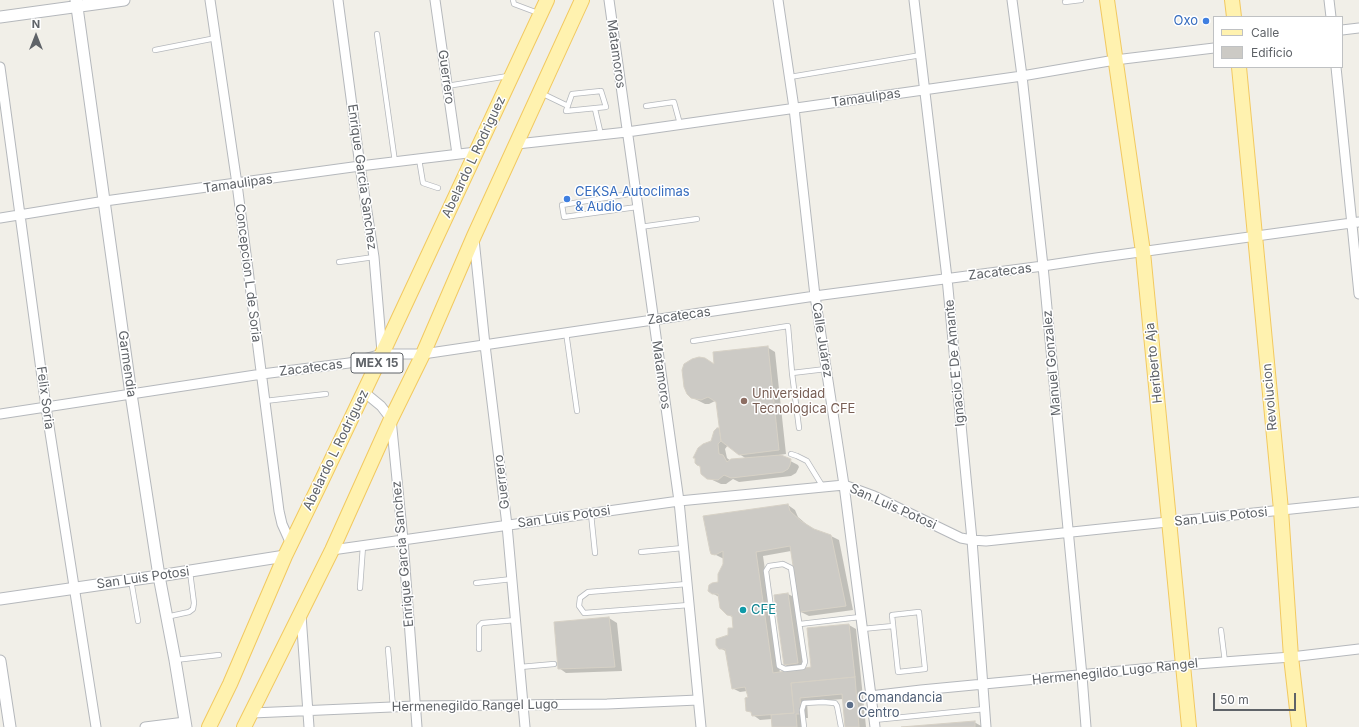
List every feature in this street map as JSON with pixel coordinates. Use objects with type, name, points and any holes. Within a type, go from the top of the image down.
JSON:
[{"type":"main road","name":"Abelardo L Rodriguez","points":[[209,727],[230,684],[288,550],[382,354],[546,0]]},
{"type":"main road","name":"MEX 15","points":[[244,727],[332,550],[391,419],[423,354],[474,236],[582,0]]},
{"type":"main road","name":"Heriberto Aja","points":[[1107,0],[1143,252],[1189,727]]},
{"type":"main road","points":[[1232,0],[1234,16]]},
{"type":"main road","name":"Revolucion","points":[[1239,68],[1281,510],[1291,657],[1298,727]]},
{"type":"street","points":[[0,17],[76,3],[124,0]]},
{"type":"street","name":"Concepcion L de Soria","points":[[210,0],[237,184],[279,511],[288,550]]},
{"type":"street","name":"Enrique Garcia Sanchez","points":[[338,0],[360,166],[374,257],[382,354]]},
{"type":"street","name":"Guerrero","points":[[435,0],[457,154]]},
{"type":"street","name":"Matamoros","points":[[609,0],[679,501],[701,727]]},
{"type":"street","name":"Calle Juárez","points":[[778,0],[794,108],[815,296],[844,485],[874,724]]},
{"type":"street","name":"Ignacio E De Amante","points":[[914,0],[926,89],[947,278],[972,540],[986,727]]},
{"type":"street","name":"Manuel Gonzalez","points":[[1012,0],[1043,266],[1086,727]]},
{"type":"street","points":[[1329,0],[1331,16]]},
{"type":"street","name":"Garmendia","points":[[76,3],[131,394],[159,576],[186,724]]},
{"type":"street","points":[[1343,30],[1359,28]]},
{"type":"street","name":"Tamaulipas","points":[[517,144],[627,132],[1022,76],[1115,60],[1213,48]]},
{"type":"street","name":"Felix Soria","points":[[0,67],[46,407],[73,588],[96,727]]},
{"type":"street","points":[[1336,68],[1356,222],[1359,294]]},
{"type":"street","name":"Tamaulipas","points":[[0,218],[105,201],[360,166],[476,152]]},
{"type":"street","name":"Zacatecas","points":[[0,414],[262,374],[349,363],[382,354],[423,354],[815,296],[1356,222]]},
{"type":"street","name":"Guerrero","points":[[474,236],[485,344],[507,525],[525,727]]},
{"type":"street","points":[[364,392],[381,406],[391,419]]},
{"type":"street","name":"Enrique Garcia Sanchez","points":[[391,419],[403,540],[417,727]]},
{"type":"street","name":"San Luis Potosi","points":[[332,550],[679,501],[844,485],[874,496],[960,538],[972,540],[1069,532],[1359,502]]},
{"type":"street","name":"San Luis Potosi","points":[[0,599],[190,572],[288,550]]},
{"type":"street","points":[[301,613],[309,727]]},
{"type":"street","name":"Hermenegildo Lugo Rangel","points":[[870,696],[1183,665],[1291,657],[1359,649]]},
{"type":"street","points":[[0,661],[10,727]]},
{"type":"street","name":"Hermenegildo Rangel Lugo","points":[[252,713],[415,706],[523,706],[698,700]]},
{"type":"street","points":[[145,727],[186,724]]},
{"type":"lane","points":[[513,0],[514,4],[540,14]]},
{"type":"lane","points":[[1065,2],[1081,0]]},
{"type":"lane","points":[[377,34],[395,162]]},
{"type":"lane","points":[[156,50],[216,38]]},
{"type":"lane","points":[[790,77],[921,55]]},
{"type":"lane","points":[[447,86],[512,75]]},
{"type":"lane","points":[[601,91],[606,107],[595,108],[566,111],[572,94],[601,91]]},
{"type":"lane","points":[[540,92],[568,106]]},
{"type":"lane","points":[[646,106],[674,102],[680,124]]},
{"type":"lane","points":[[595,108],[601,134]]},
{"type":"lane","points":[[419,159],[423,183],[438,188]]},
{"type":"lane","points":[[636,193],[562,205],[564,217],[637,207]]},
{"type":"lane","points":[[640,227],[697,219]]},
{"type":"lane","points":[[339,262],[374,257]]},
{"type":"lane","points":[[693,341],[788,326],[799,428]]},
{"type":"lane","points":[[566,332],[577,411]]},
{"type":"lane","points":[[792,373],[826,369]]},
{"type":"lane","points":[[265,401],[326,394]]},
{"type":"lane","points":[[791,454],[807,461],[823,487]]},
{"type":"lane","points":[[591,514],[595,553]]},
{"type":"lane","points":[[360,588],[363,546]]},
{"type":"lane","points":[[640,552],[683,548]]},
{"type":"lane","points":[[783,564],[791,568],[800,624],[805,662],[803,667],[786,669],[779,666],[766,571],[769,566],[783,564]]},
{"type":"lane","points":[[166,617],[190,612],[193,609],[194,603],[190,572]]},
{"type":"lane","points":[[476,583],[512,579]]},
{"type":"lane","points":[[132,580],[138,622]]},
{"type":"lane","points":[[687,584],[588,592],[580,598],[579,606],[584,613],[689,605]]},
{"type":"lane","points":[[919,612],[925,669],[898,672],[893,626],[892,615],[919,612]]},
{"type":"lane","points":[[800,624],[860,616]]},
{"type":"lane","points":[[479,649],[479,626],[482,623],[516,620]]},
{"type":"lane","points":[[862,629],[893,626]]},
{"type":"lane","points":[[1221,630],[1224,662]]},
{"type":"lane","points":[[388,649],[393,707]]},
{"type":"lane","points":[[175,660],[219,655]]},
{"type":"lane","points":[[520,667],[554,664]]},
{"type":"lane","points":[[804,727],[802,710],[804,703],[823,702],[834,703],[837,706],[841,727]]},
{"type":"lane","points":[[874,724],[984,708]]},
{"type":"building","name":"Universidad Tecnologica CFE","points":[[768,346],[779,450],[739,455],[721,441],[716,402],[708,397],[701,400],[691,398],[687,394],[684,387],[682,370],[684,364],[699,357],[705,358],[714,364],[713,352]]},
{"type":"building","points":[[719,428],[721,441],[718,444],[719,454],[723,455],[727,462],[731,459],[781,455],[791,459],[788,469],[783,472],[731,478],[724,475],[718,480],[707,479],[701,474],[700,466],[695,463],[695,458],[693,458],[698,448],[711,441],[714,431]]},
{"type":"building","name":"CFE","points":[[788,504],[790,511],[801,521],[814,529],[831,535],[846,606],[800,612],[790,546],[756,552],[773,673],[811,667],[807,628],[849,624],[855,677],[791,683],[794,713],[752,716],[751,712],[746,711],[745,698],[748,697],[745,687],[732,689],[725,649],[719,649],[716,645],[716,639],[728,635],[728,628],[733,628],[732,616],[727,615],[720,608],[718,594],[712,594],[708,591],[709,585],[718,582],[718,574],[723,564],[723,551],[715,555],[711,554],[703,516]]},
{"type":"building","points":[[788,593],[798,663],[784,665],[774,595]]},
{"type":"building","points":[[609,617],[615,667],[558,669],[554,622]]},
{"type":"building","name":"Comandancia Centro","points":[[855,677],[859,727],[845,727],[842,694],[800,698],[801,714],[796,714],[797,727],[772,727],[771,715],[794,713],[791,683]]},
{"type":"building","points":[[975,721],[975,727],[901,727]]},
{"type":"place","name":"Oxo","points":[[1206,21]]},
{"type":"place","name":"CEKSA Autoclimas & Audio","points":[[567,199]]},
{"type":"place","name":"Universidad Tecnologica CFE","points":[[744,401]]},
{"type":"place","name":"CFE","points":[[743,610]]},
{"type":"place","name":"Comandancia Centro","points":[[850,705]]}]
